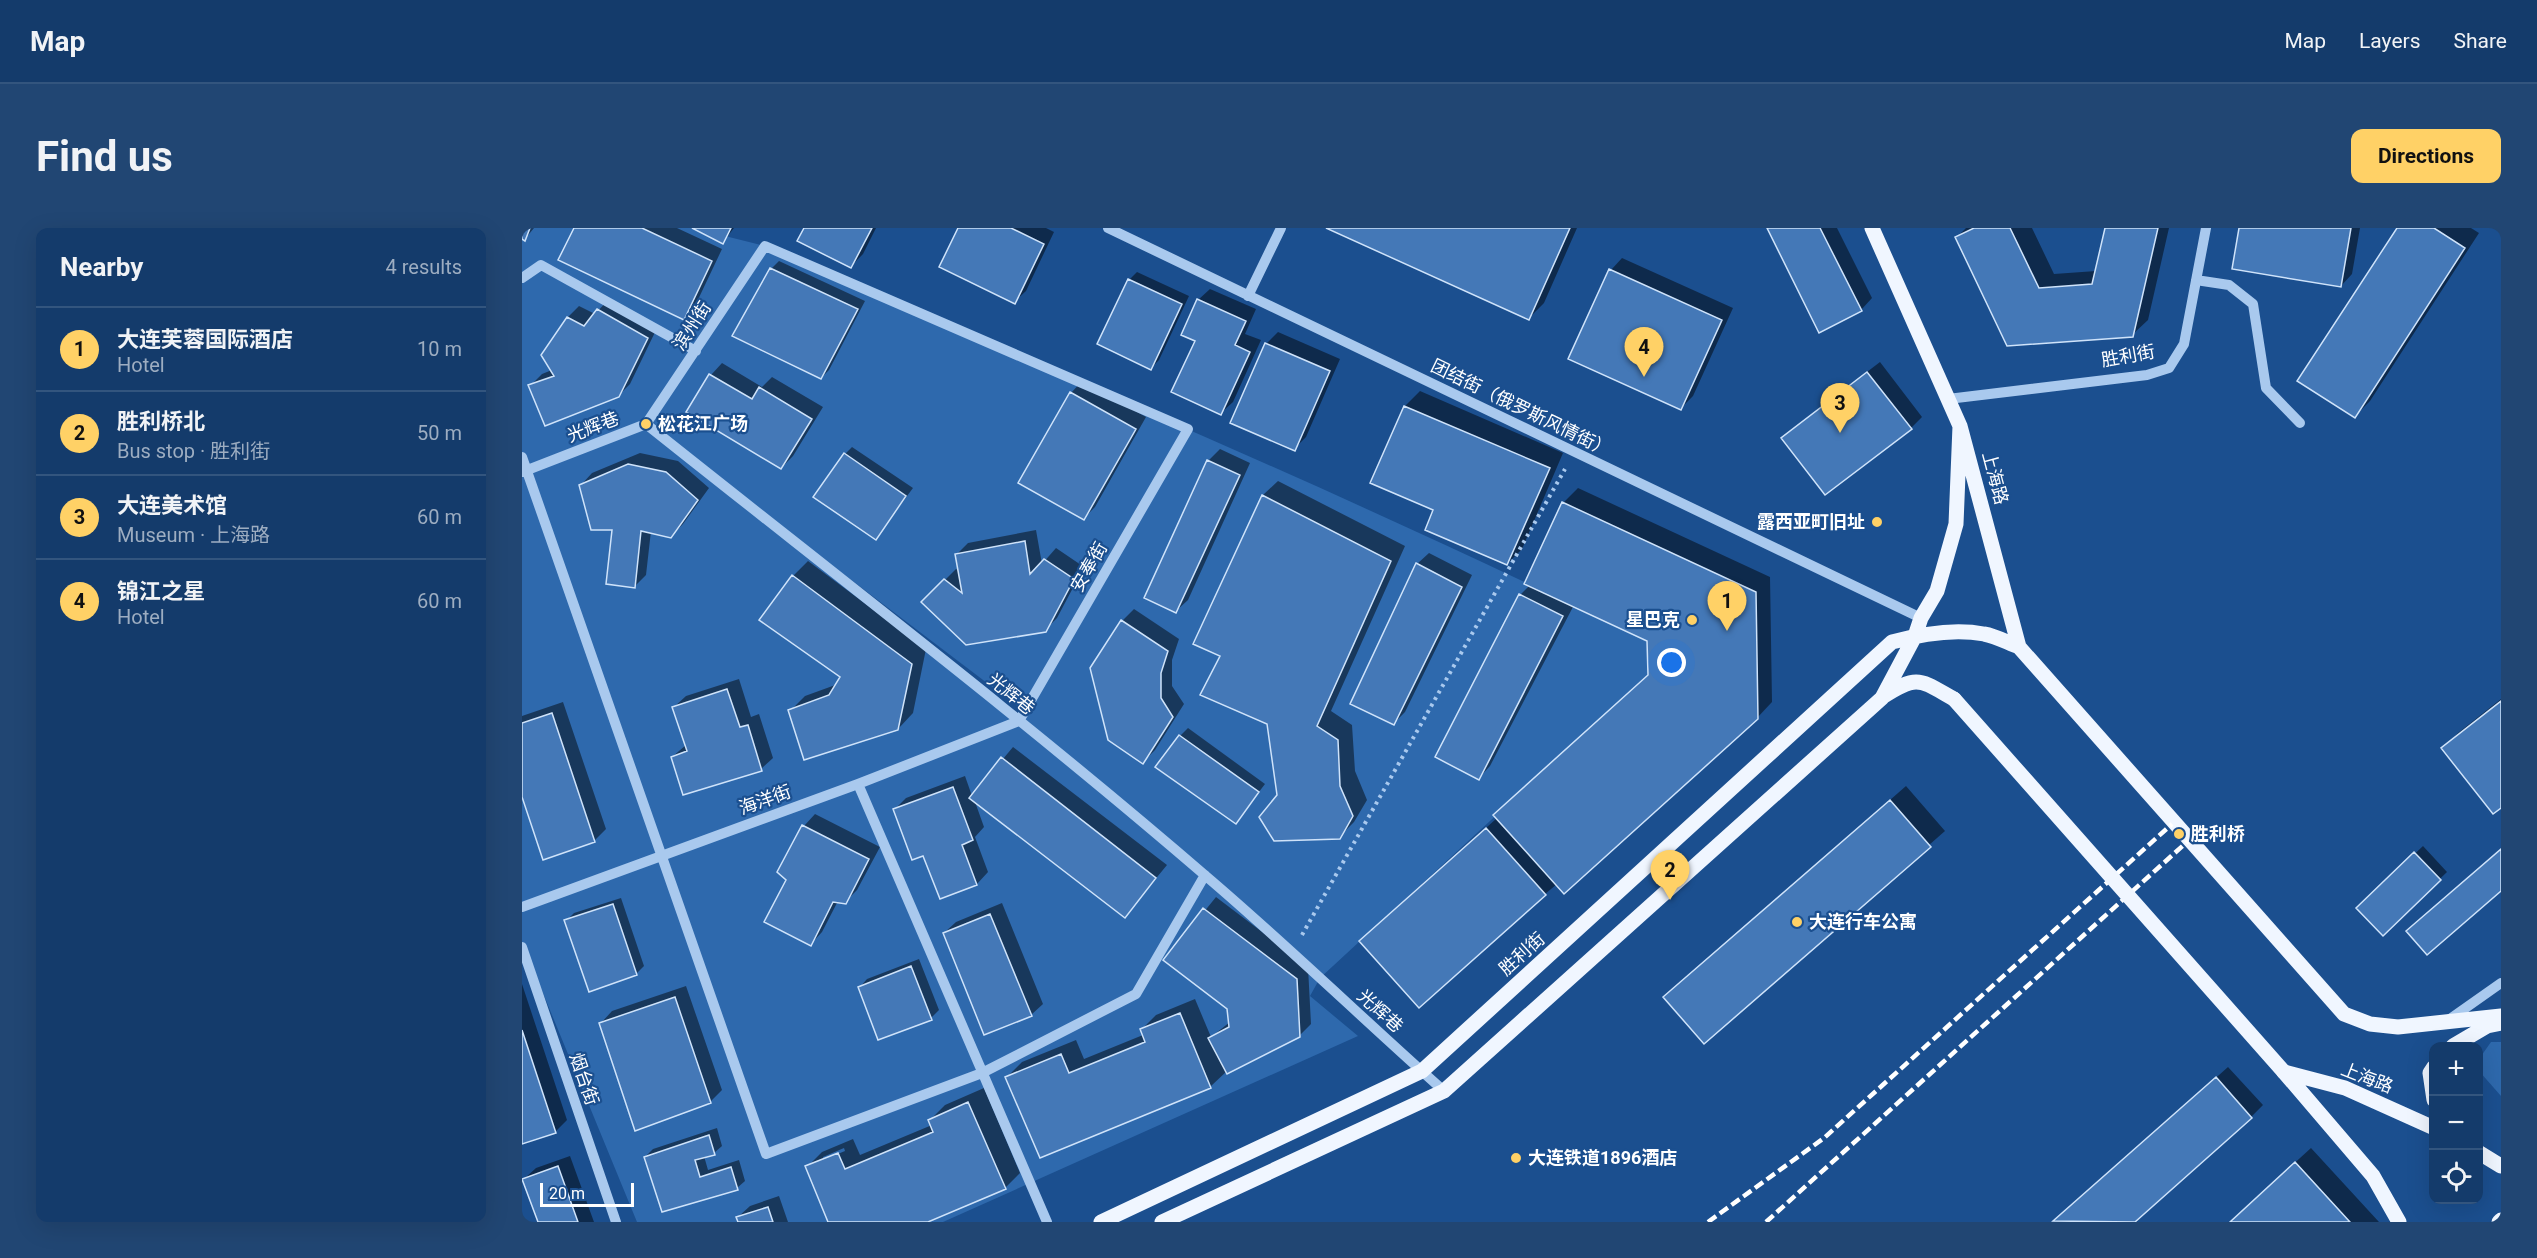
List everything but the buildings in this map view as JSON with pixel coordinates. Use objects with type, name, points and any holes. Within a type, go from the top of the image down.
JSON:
[{"type":"main road","name":"上海路","points":[[1872,228],[1960,426],[2019,647]]},
{"type":"main road","points":[[1882,698],[1921,618],[1937,591],[1956,524],[1960,426]]},
{"type":"main road","points":[[1914,636],[1946,631],[1984,634],[2019,647],[2344,1014],[2370,1024],[2398,1027],[2501,1016]]},
{"type":"main road","name":"胜利街","points":[[1101,1222],[1422,1071],[1892,642],[1914,636]]},
{"type":"main road","points":[[1162,1222],[1444,1091],[1882,698],[1905,682],[1925,682],[1954,699],[2373,1176],[2399,1222]]},
{"type":"main road","points":[[2461,1042],[2487,1026],[2501,1023]]},
{"type":"main road","name":"上海路","points":[[2284,1072],[2344,1088],[2429,1126]]},
{"type":"main road","points":[[2483,1155],[2501,1166]]},
{"type":"street","name":"团结街（俄罗斯风情街）","points":[[1108,228],[1921,618]]},
{"type":"street","points":[[1248,296],[1281,228]]},
{"type":"street","name":"胜利街","points":[[1948,399],[2147,375],[2169,368],[2184,344],[2206,228]]},
{"type":"street","name":"滨州街","points":[[646,424],[765,246],[1188,429]]},
{"type":"street","points":[[522,278],[541,265],[696,351]]},
{"type":"street","points":[[2196,280],[2229,285],[2253,304],[2266,388],[2300,423]]},
{"type":"street","name":"光辉巷","points":[[524,471],[646,424],[1019,722],[1205,875],[1293,952],[1444,1091]]},
{"type":"street","name":"安奉街","points":[[1019,722],[1188,429]]},
{"type":"street","points":[[522,457],[524,471],[663,856],[765,1154],[982,1073],[1136,994],[1205,875]]},
{"type":"street","name":"海洋街","points":[[522,907],[858,784],[1019,722]]},
{"type":"street","points":[[858,784],[1047,1222]]},
{"type":"street","name":"烟台街","points":[[522,947],[616,1222]]},
{"type":"street","points":[[2444,1023],[2501,983]]},
{"type":"path","points":[[1293,952],[1574,452]]},
{"type":"shaded area","points":[[522,228],[693,228],[765,246],[1319,487],[1647,641],[1648,675],[1320,978],[1310,996],[1358,1036],[943,1222],[637,1222],[522,942]],"holes":[[[676,447],[1024,711],[1018,721]]]},
{"type":"shaded area","points":[[2491,1042],[2501,1042],[2501,1096],[2483,1076],[2483,1053]]},
{"type":"railway","points":[[1708,1222],[1824,1138],[2172,824]]},
{"type":"railway","points":[[1766,1222],[2188,841]]},
{"type":"place","name":"锦江之星","points":[[1644,377]]},
{"type":"place","name":"松花江广场","points":[[646,424]]},
{"type":"place","name":"大连美术馆","points":[[1840,433]]},
{"type":"place","name":"露西亚町旧址","points":[[1877,522]]},
{"type":"place","name":"星巴克","points":[[1692,620]]},
{"type":"place","name":"大连芙蓉国际酒店","points":[[1727,631]]},
{"type":"place","name":"胜利桥","points":[[2179,834]]},
{"type":"place","name":"胜利桥北","points":[[1670,900]]},
{"type":"place","name":"大连行车公寓","points":[[1797,922]]},
{"type":"place","name":"大连铁道1896酒店","points":[[1516,1158]]}]
